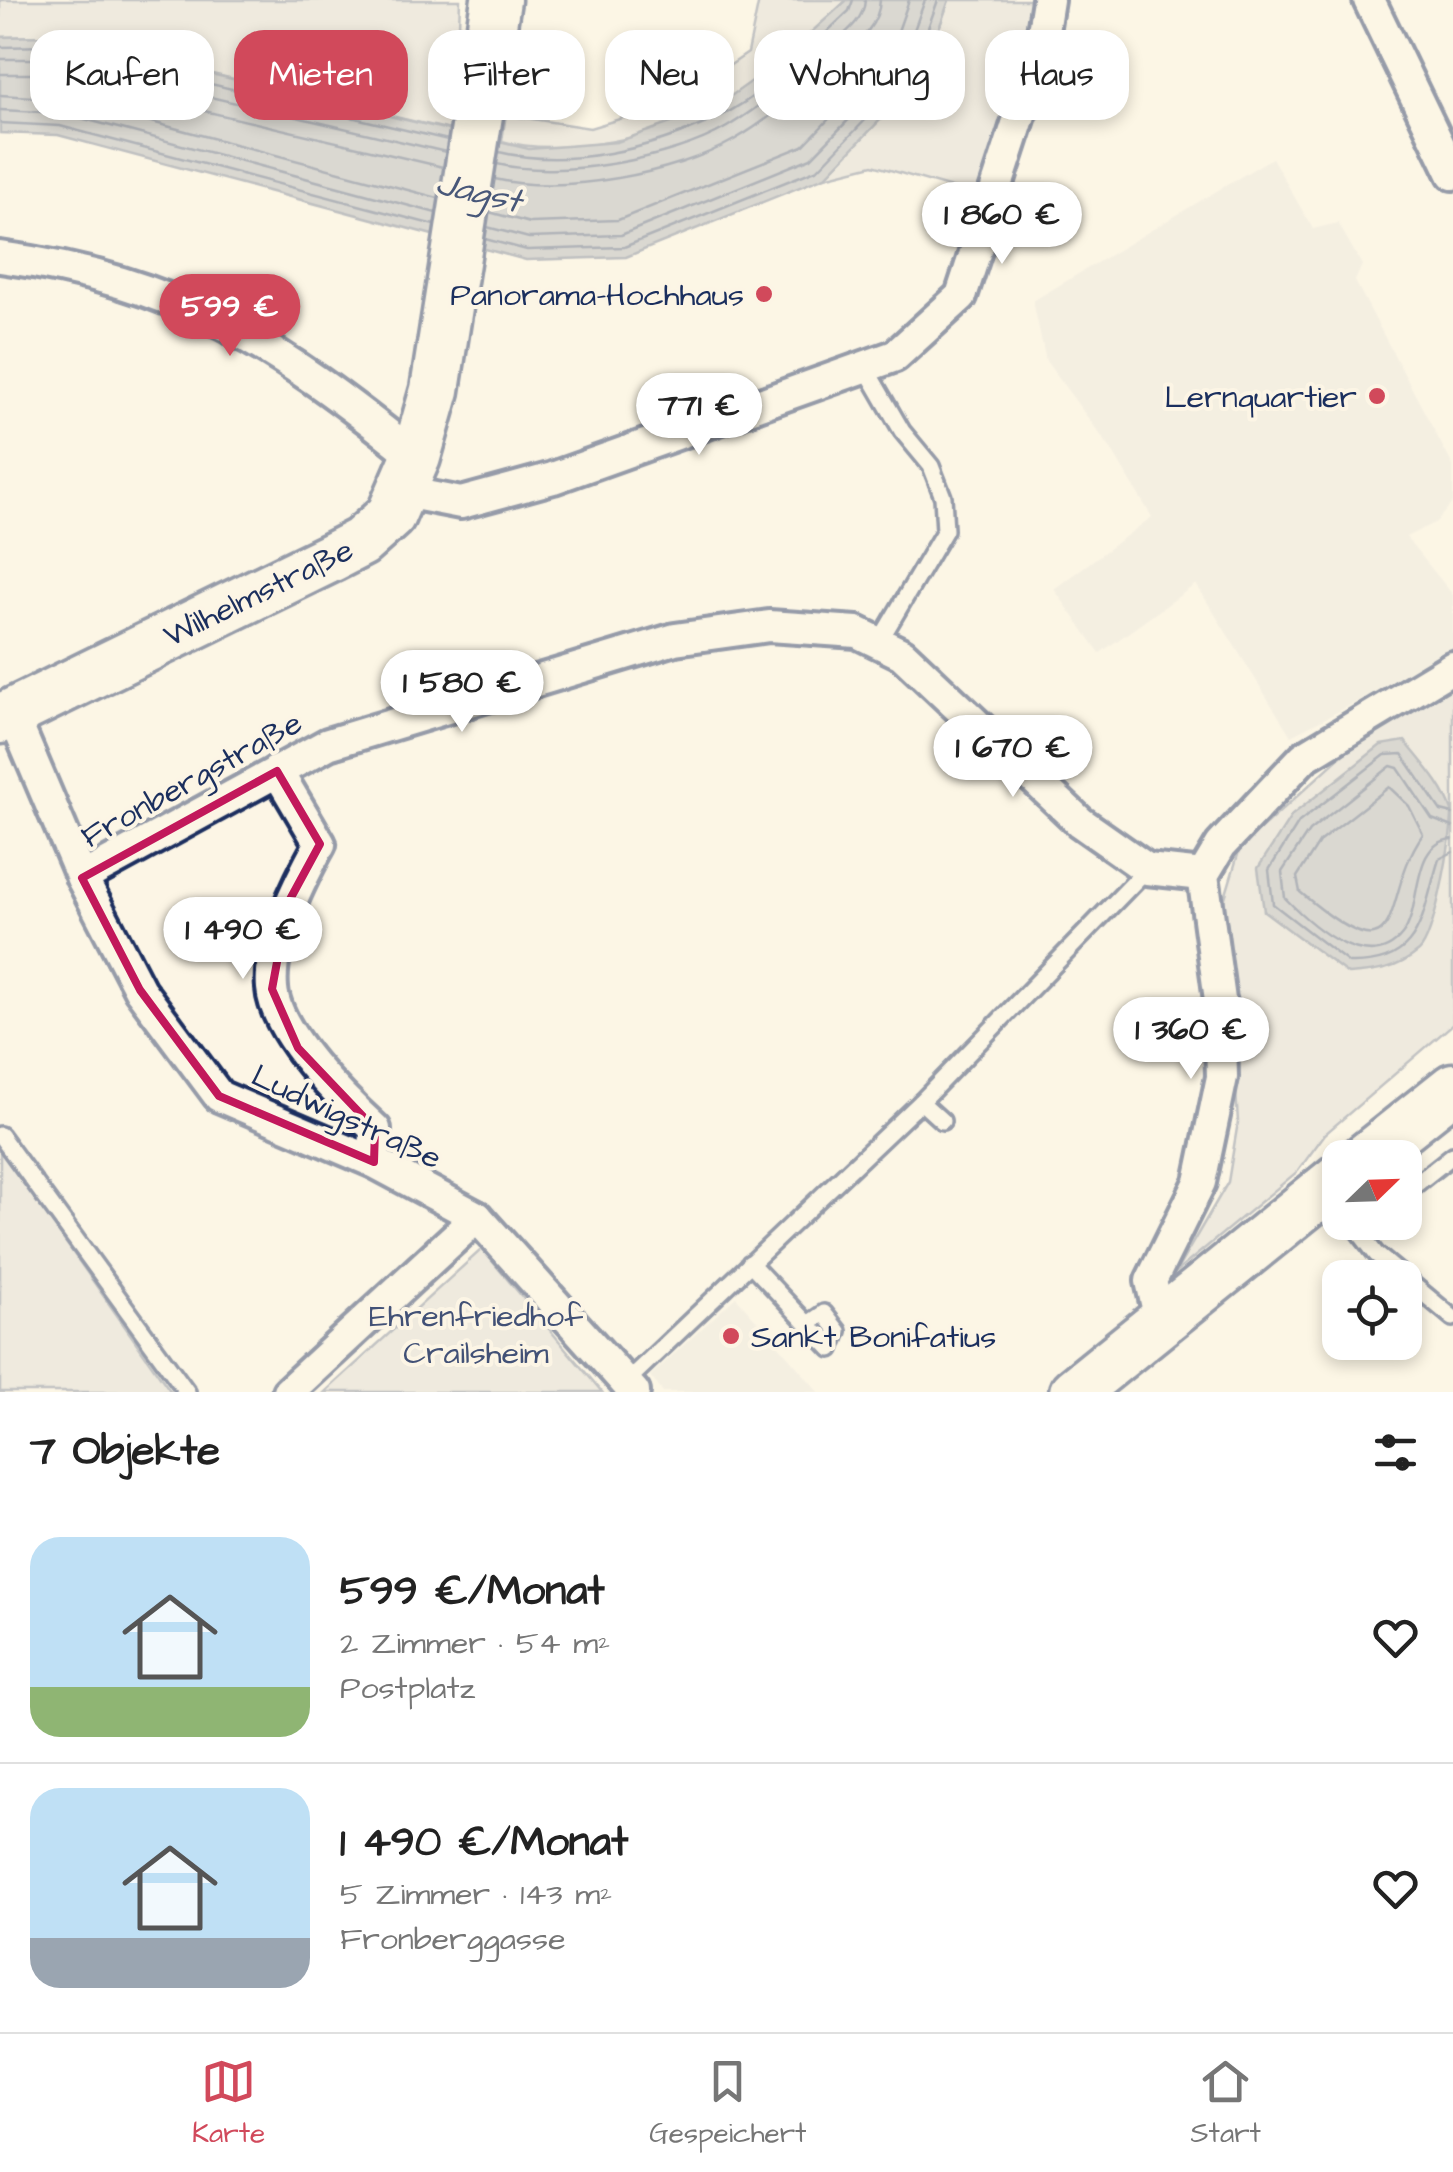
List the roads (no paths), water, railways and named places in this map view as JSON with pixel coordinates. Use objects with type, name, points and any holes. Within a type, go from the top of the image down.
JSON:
[{"type":"main road","name":"Wilhelmstraße","points":[[6,716],[360,542],[391,515],[410,474],[434,390],[496,0]]},
{"type":"main road","points":[[1388,1140],[1453,1088]]},
{"type":"main road","points":[[1074,1392],[1160,1320],[1322,1221]]},
{"type":"street","points":[[0,257],[114,278],[230,324],[326,384],[410,474],[461,503],[553,478],[895,356],[961,296],[1039,57],[1048,0]]},
{"type":"street","points":[[1374,2],[1453,174]]},
{"type":"street","name":"Fronbergstraße","points":[[82,878],[328,744],[675,639],[769,626],[868,637]]},
{"type":"street","points":[[868,637],[902,654],[1080,822],[1147,869],[1204,875]]},
{"type":"street","points":[[1160,1320],[1151,1281],[1200,1182],[1222,1077],[1220,1000],[1204,875],[1221,845],[1304,757],[1453,668]]},
{"type":"street","name":"Ludwigstraße","points":[[6,716],[140,990],[219,1096],[374,1162],[477,1217],[630,1387]]},
{"type":"street","points":[[277,770],[320,844],[288,903],[272,990],[298,1048],[340,1097],[375,1129],[374,1162]]},
{"type":"street","points":[[288,1392],[477,1217]]},
{"type":"lane","points":[[865,367],[902,431],[931,466],[944,497],[945,530],[868,637]]},
{"type":"lane","name":"Ludwigstraße","points":[[630,1387],[750,1263],[922,1102],[1147,869]]},
{"type":"lane","points":[[922,1102],[942,1121]]},
{"type":"lane","points":[[0,1134],[187,1392]]},
{"type":"lane","points":[[1422,1180],[1453,1155]]},
{"type":"lane","points":[[1373,1240],[1390,1260]]},
{"type":"lane","points":[[750,1263],[808,1324]]},
{"type":"lane","points":[[1422,1292],[1453,1318]]},
{"type":"water","points":[[847,0],[949,0],[938,30],[814,30]]},
{"type":"water","name":"Jagst","points":[[30,36],[30,120],[214,120],[214,75],[234,79],[234,120],[406,120],[529,149],[617,142],[680,120],[734,120],[734,94],[754,80],[754,120],[880,120],[825,177],[626,257],[526,260],[58,135],[0,133],[0,37]]},
{"type":"water","points":[[1405,741],[1438,783],[1452,811],[1437,906],[1419,951],[1385,969],[1348,974],[1264,911],[1258,868],[1292,815],[1381,745]]},
{"type":"place","name":"Panorama-Hochhaus","points":[[764,294]]},
{"type":"place","name":"Lernquartier","points":[[1377,396]]},
{"type":"place","name":"Sankt Bonifatius","points":[[731,1336]]},
{"type":"park label","name":"Ehrenfriedhof Crailsheim","points":[[476,1334]]}]
